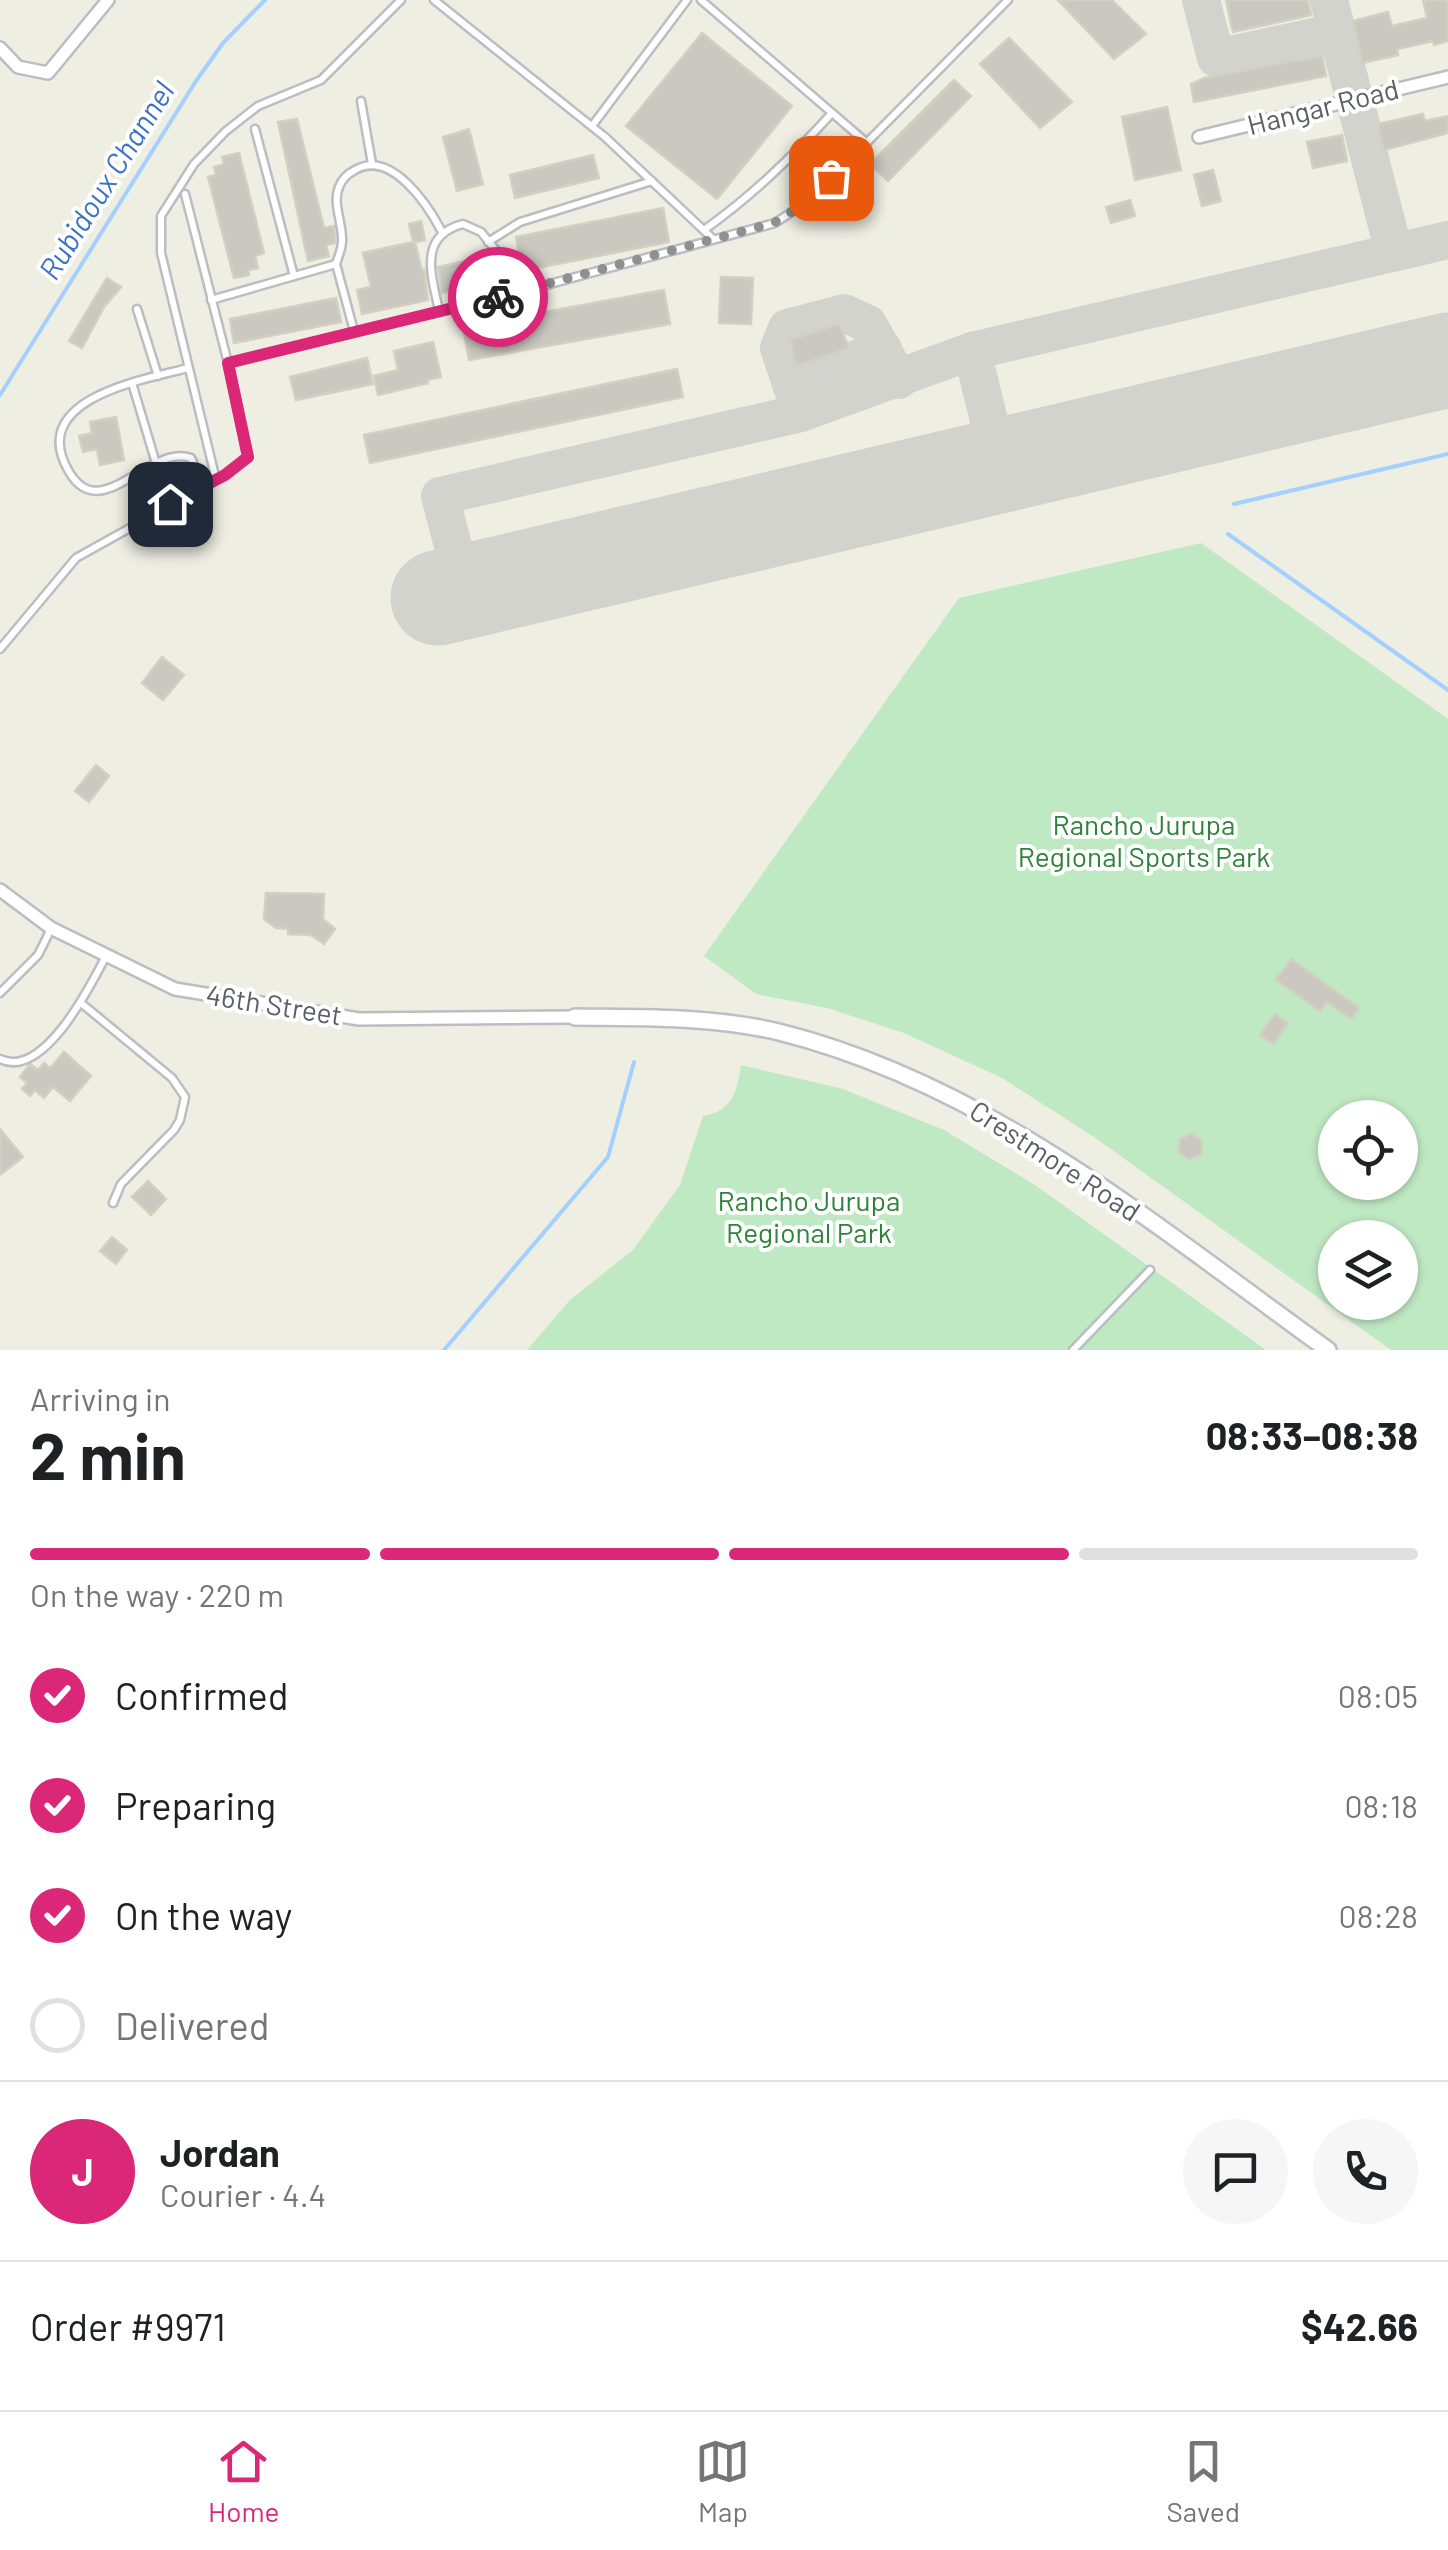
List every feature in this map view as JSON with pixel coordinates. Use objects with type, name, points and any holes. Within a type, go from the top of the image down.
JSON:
[{"type":"street","points":[[0,48],[18,67],[48,73],[108,0]]},
{"type":"street","name":"Hangar Road","points":[[1199,137],[1448,77]]},
{"type":"street","name":"46th Street","points":[[0,890],[51,928],[175,989],[359,1019],[575,1017]]},
{"type":"street","name":"Crestmore Road","points":[[575,1017],[694,1018],[778,1032],[855,1055],[953,1095],[1049,1150],[1328,1350]]},
{"type":"lane","points":[[216,480],[161,253],[161,216],[180,183],[226,131],[258,106],[331,72],[401,0]]},
{"type":"lane","points":[[592,126],[687,0]]},
{"type":"lane","points":[[700,0],[867,143]]},
{"type":"lane","points":[[228,363],[528,290],[774,223],[810,200],[1008,0]]},
{"type":"lane","points":[[440,2],[592,126],[713,239]]},
{"type":"lane","points":[[361,102],[372,164]]},
{"type":"lane","points":[[704,230],[782,168],[832,113]]},
{"type":"lane","points":[[255,129],[294,276]]},
{"type":"lane","points":[[354,330],[336,264],[343,239],[336,190],[344,176],[372,164],[392,172],[412,188],[442,232]]},
{"type":"lane","points":[[488,242],[520,222],[652,181]]},
{"type":"lane","points":[[0,649],[76,558],[216,480],[248,457],[184,194]]},
{"type":"lane","points":[[439,311],[430,267],[432,252],[442,232],[463,224],[472,226],[488,242],[528,290]]},
{"type":"lane","points":[[211,300],[336,264]]},
{"type":"lane","points":[[137,310],[158,376]]},
{"type":"lane","points":[[188,368],[108,390],[77,408],[66,420],[61,443],[64,462],[78,484],[91,491],[111,488],[141,474],[155,460],[181,454],[191,458],[204,486]]},
{"type":"lane","points":[[132,384],[155,460]]},
{"type":"lane","points":[[0,993],[38,955],[51,928]]},
{"type":"lane","points":[[0,1059],[11,1064],[24,1062],[52,1038],[81,1003],[106,956]]},
{"type":"lane","points":[[81,1003],[172,1078],[185,1097],[174,1130],[121,1184],[113,1203]]},
{"type":"lane","points":[[1073,1350],[1150,1270]]},
{"type":"green space","name":"Rancho Jurupa Regional Sports Park","points":[[1201,543],[1448,719],[1448,1350],[1391,1350],[1349,1320],[1418,1320],[1418,1220],[1318,1220],[1318,1298],[1094,1137],[1002,1078],[904,1033],[827,1008],[756,994],[704,956],[959,598]]},
{"type":"green space","name":"Rancho Jurupa Regional Park","points":[[741,1065],[843,1089],[944,1130],[1035,1185],[1266,1350],[527,1350],[570,1300],[633,1250],[680,1185],[703,1116],[721,1110],[732,1098]]},
{"type":"building","points":[[1058,0],[1112,0],[1146,34],[1114,59]]},
{"type":"building","points":[[1226,0],[1308,0],[1311,15],[1233,32]]},
{"type":"building","points":[[1423,0],[1448,0],[1448,41],[1397,49],[1398,55],[1362,63],[1353,21],[1388,12],[1392,26],[1427,18]]},
{"type":"building","points":[[702,33],[792,106],[717,199],[626,126]]},
{"type":"building","points":[[1009,38],[1072,102],[1040,128],[980,64]]},
{"type":"building","points":[[1322,56],[1326,76],[1194,102],[1191,84],[1205,78]]},
{"type":"building","points":[[954,80],[971,96],[888,181],[870,164]]},
{"type":"building","points":[[1167,107],[1181,170],[1135,180],[1122,117]]},
{"type":"building","points":[[1423,114],[1425,121],[1448,116],[1448,133],[1384,150],[1378,124]]},
{"type":"building","points":[[297,119],[324,228],[334,226],[335,235],[335,243],[326,245],[329,256],[308,261],[278,122]]},
{"type":"building","points":[[469,129],[483,184],[457,191],[443,137]]},
{"type":"building","points":[[1342,135],[1347,161],[1313,168],[1307,142]]},
{"type":"building","points":[[239,153],[264,253],[255,256],[258,268],[234,278],[208,177],[216,175],[214,167],[224,164],[222,157]]},
{"type":"building","points":[[593,155],[599,178],[515,198],[510,175]]},
{"type":"building","points":[[1213,170],[1221,201],[1202,206],[1194,175]]},
{"type":"building","points":[[1130,200],[1135,216],[1111,223],[1106,207]]},
{"type":"building","points":[[663,208],[669,242],[522,271],[516,237]]},
{"type":"building","points":[[421,221],[425,240],[415,242],[428,300],[362,314],[357,290],[371,287],[363,253],[413,242],[409,224]]},
{"type":"building","points":[[488,256],[494,282],[442,293],[438,267]]},
{"type":"building","points":[[721,277],[753,278],[751,324],[719,323]]},
{"type":"building","points":[[107,278],[121,287],[104,307],[82,348],[69,341]]},
{"type":"building","points":[[664,290],[670,324],[469,360],[463,327]]},
{"type":"building","points":[[336,298],[341,322],[234,343],[230,319]]},
{"type":"building","points":[[839,324],[849,348],[796,366],[790,340]]},
{"type":"building","points":[[433,342],[441,377],[378,395],[374,376],[398,370],[394,351]]},
{"type":"building","points":[[367,358],[373,384],[296,400],[290,377]]},
{"type":"building","points":[[677,369],[683,397],[370,463],[364,435]]},
{"type":"building","points":[[116,417],[124,460],[100,465],[97,449],[83,452],[79,436],[92,433],[90,422]]},
{"type":"building","points":[[162,657],[184,675],[163,700],[142,683]]},
{"type":"building","points":[[96,765],[109,776],[89,802],[75,791]]},
{"type":"building","points":[[266,893],[324,894],[323,919],[335,929],[324,944],[311,935],[288,934],[288,929],[276,928],[264,919]]},
{"type":"building","points":[[1291,959],[1359,1008],[1351,1019],[1327,1002],[1320,1011],[1276,980]]},
{"type":"building","points":[[1275,1014],[1288,1023],[1273,1044],[1260,1035]]},
{"type":"building","points":[[64,1052],[91,1076],[70,1101],[53,1087],[44,1098],[35,1090],[30,1096],[22,1089],[27,1083],[20,1077],[30,1064],[38,1070],[44,1063],[50,1068]]},
{"type":"building","points":[[0,1129],[23,1157],[0,1175]]},
{"type":"building","points":[[1191,1134],[1202,1141],[1201,1154],[1189,1159],[1178,1152],[1180,1139]]},
{"type":"building","points":[[148,1181],[166,1199],[151,1215],[132,1197]]},
{"type":"building","points":[[112,1237],[127,1250],[116,1264],[100,1251]]},
{"type":"waterway","name":"Rubidoux Channel","points":[[0,395],[196,81],[223,43],[265,0]]},
{"type":"waterway","points":[[1234,504],[1448,454]]},
{"type":"waterway","points":[[1228,534],[1448,690]]},
{"type":"waterway","points":[[444,1350],[608,1157],[634,1062]]},
{"type":"taxiway","points":[[1201,0],[1216,58],[1337,32]]},
{"type":"taxiway","points":[[1329,0],[1394,252]]},
{"type":"taxiway","points":[[465,592],[440,496],[801,413],[972,351],[1448,240]]},
{"type":"taxiway","points":[[801,413],[779,348],[787,328],[844,313],[868,324],[899,380]]},
{"type":"taxiway","points":[[791,384],[883,349]]},
{"type":"taxiway","points":[[972,351],[1000,466]]},
{"type":"runway","points":[[438,598],[1448,360]]},
{"type":"way so far","points":[[498,297],[774,223],[810,200],[831,178]]},
{"type":"route","points":[[170,504],[225,475],[248,457],[228,363],[498,297]]}]
